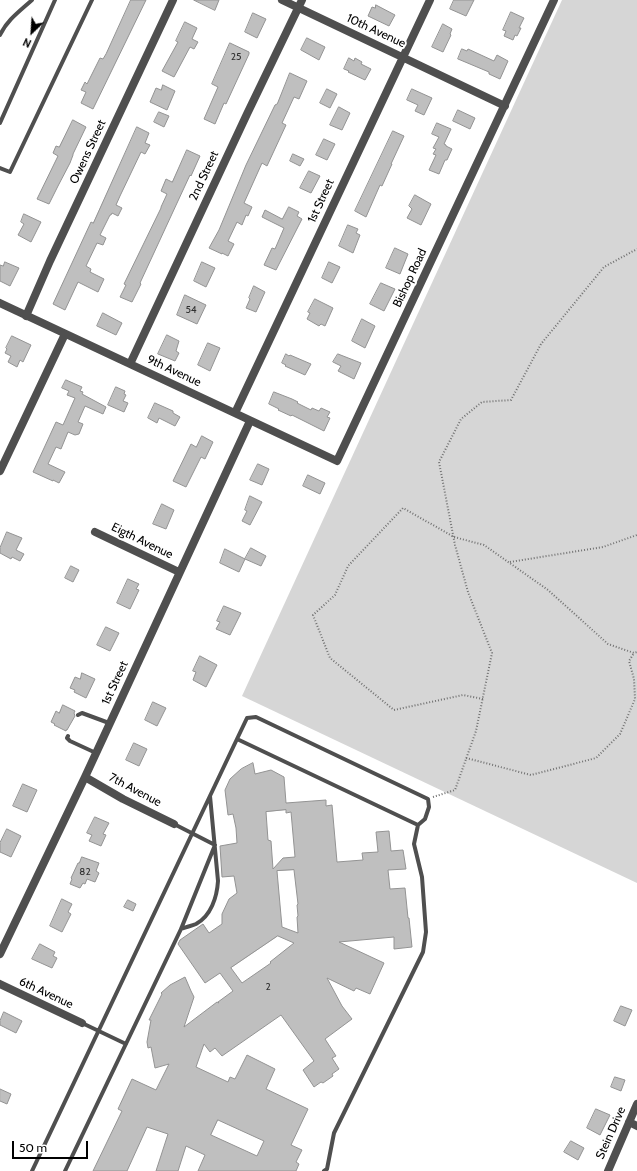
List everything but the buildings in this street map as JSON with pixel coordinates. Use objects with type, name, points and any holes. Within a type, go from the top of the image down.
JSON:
[{"type":"street","name":"Owens Street","points":[[26,316],[50,261],[173,0]]},
{"type":"street","name":"10th Avenue","points":[[282,0],[505,106]]},
{"type":"street","name":"2nd Street","points":[[130,364],[302,0]]},
{"type":"street","name":"1st Street","points":[[235,413],[430,0]]},
{"type":"street","name":"Bishop Road","points":[[337,461],[554,0]]},
{"type":"street","name":"9th Avenue","points":[[0,303],[337,461]]},
{"type":"street","points":[[0,471],[65,334]]},
{"type":"street","name":"1st Street","points":[[0,954],[85,777],[250,421]]},
{"type":"street","name":"Eigth Avenue","points":[[95,532],[179,572]]},
{"type":"street","name":"7th Avenue","points":[[85,777],[123,799],[174,824]]},
{"type":"street","name":"6th Avenue","points":[[0,984],[82,1023]]},
{"type":"street","name":"Stein Drive","points":[[608,1171],[637,1104]]},
{"type":"street","points":[[629,1122],[637,1126]]},
{"type":"lane","points":[[0,35],[3,28],[12,18],[32,0]]},
{"type":"lane","points":[[0,123],[55,0]]},
{"type":"lane","points":[[0,168],[10,172],[92,0]]},
{"type":"lane","points":[[78,715],[82,713],[109,723]]},
{"type":"lane","points":[[32,1171],[247,718],[256,717],[428,799],[429,807],[425,819],[418,825],[414,844],[422,877],[426,932],[423,952],[334,1133],[325,1170],[333,1171]]},
{"type":"lane","points":[[68,736],[67,738],[70,742],[96,753]]},
{"type":"lane","points":[[237,739],[418,825]]},
{"type":"lane","points":[[181,929],[196,924],[207,916],[218,893],[210,795]]},
{"type":"lane","points":[[174,824],[215,844]]},
{"type":"lane","points":[[65,1171],[181,929],[215,844]]},
{"type":"lane","points":[[82,1023],[126,1044]]},
{"type":"path","points":[[428,799],[455,790],[476,731],[492,652],[468,592],[454,537],[439,462],[461,419],[482,402],[511,400],[541,344],[604,267],[637,249]]},
{"type":"path","points":[[466,758],[531,774],[596,758],[620,734],[635,699],[634,679],[629,661],[636,653],[608,644],[548,590],[484,545],[454,537],[403,508],[348,566],[336,595],[313,615],[330,658],[394,710],[463,695],[483,699]]},
{"type":"path","points":[[509,562],[603,547],[637,535]]},
{"type":"shaded area","points":[[562,0],[637,0],[637,883],[242,696]]}]
